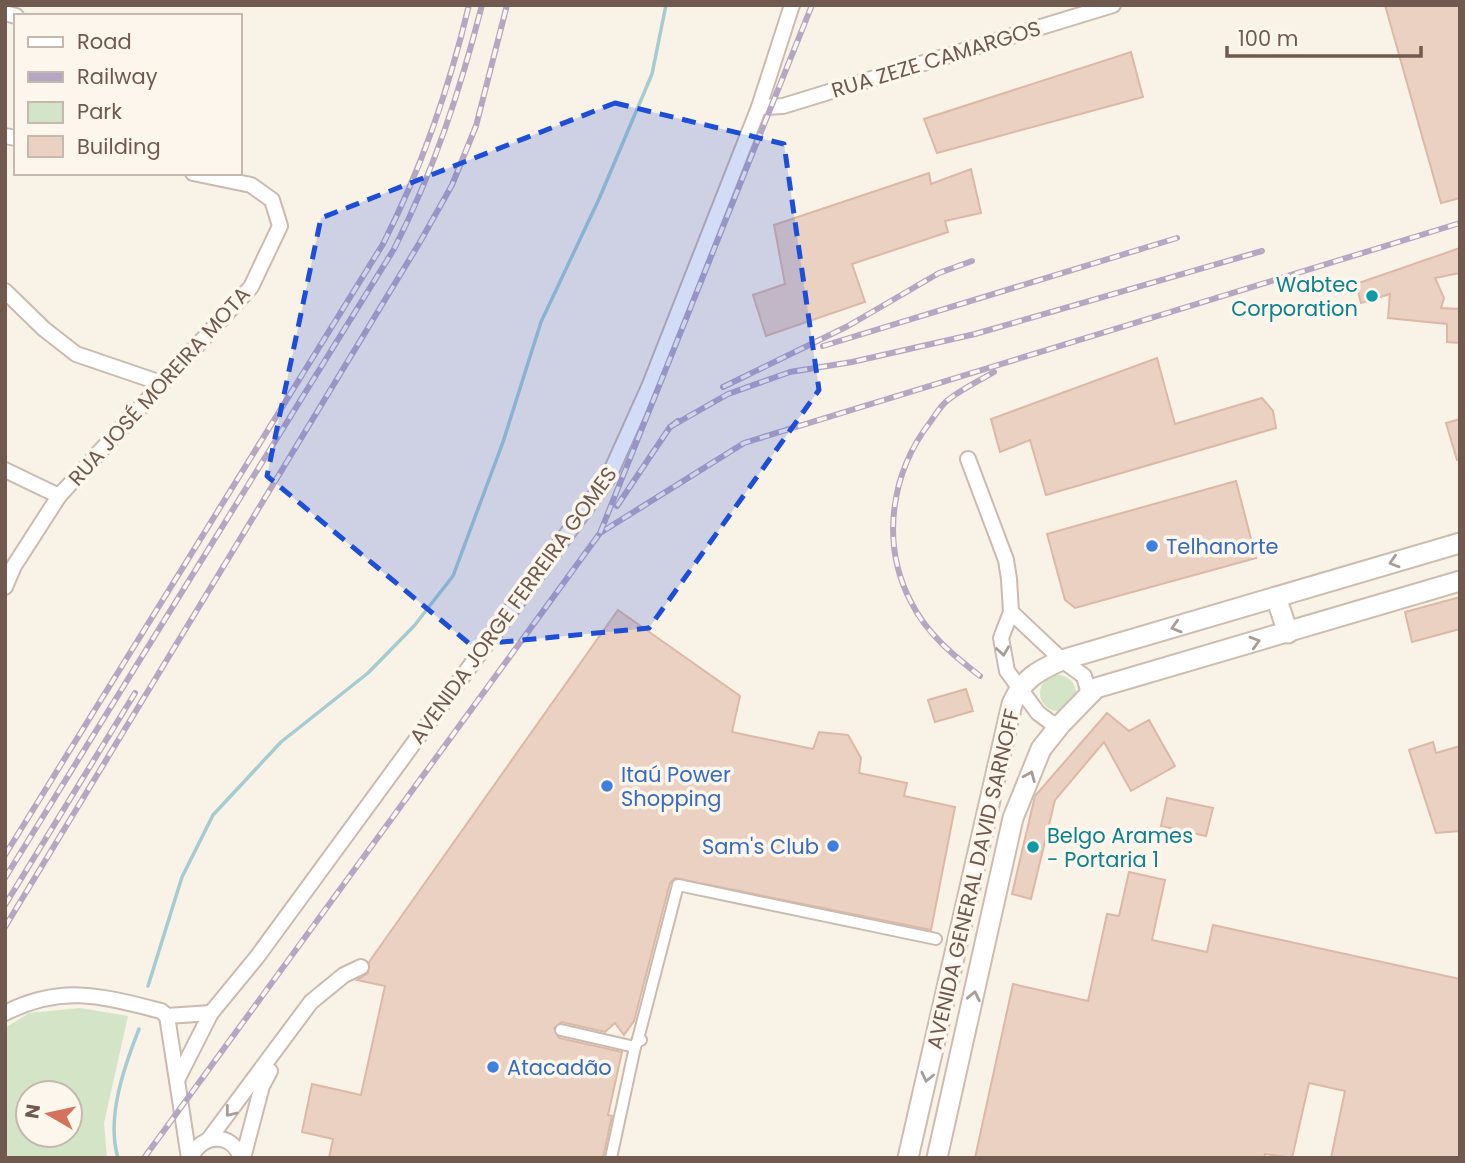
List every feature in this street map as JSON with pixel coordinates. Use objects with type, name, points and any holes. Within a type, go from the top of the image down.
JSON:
[{"type":"main road","name":"AVENIDA GENERAL DAVID SARNOFF","points":[[908,1158],[990,798],[1013,704],[1020,687],[1030,676],[1062,660],[1460,543]]},
{"type":"main road","name":"AVENIDA GENERAL DAVID SARNOFF","points":[[937,1158],[1013,818],[1041,749],[1088,694],[1096,688],[1460,581]]},
{"type":"main road","points":[[1276,597],[1288,633]]},
{"type":"street","name":"AVENIDA JORGE FERREIRA GOMES","points":[[177,1080],[211,1013],[257,957],[608,478],[649,387],[759,107],[792,5]]},
{"type":"street","name":"RUA ZEZE CAMARGOS","points":[[759,107],[783,106],[1112,5]]},
{"type":"street","name":"RUA JOSÉ MOREIRA MOTA","points":[[5,587],[14,566],[60,496],[251,287],[280,226],[272,200],[251,185],[203,175]]},
{"type":"street","points":[[5,291],[44,329],[76,354],[161,383]]},
{"type":"street","points":[[968,459],[1006,560],[1011,612],[1003,628],[1002,651],[1007,671],[1038,713],[1050,722],[1060,725]]},
{"type":"street","points":[[5,470],[60,496]]},
{"type":"street","points":[[1011,612],[1062,660],[1084,676],[1088,694]]},
{"type":"street","points":[[611,1158],[678,886],[936,939]]},
{"type":"street","points":[[190,1158],[280,1047],[311,1002],[344,975],[361,967]]},
{"type":"street","points":[[5,1013],[57,995],[80,993],[161,1011],[167,1016],[190,1158]]},
{"type":"street","points":[[167,1016],[211,1013]]},
{"type":"street","points":[[561,1030],[638,1042]]},
{"type":"street","points":[[242,1158],[262,1086],[280,1047]]},
{"type":"street","points":[[183,1120],[192,1135],[207,1140],[231,1142],[242,1158]]},
{"type":"highlighted area","points":[[615,103],[784,144],[819,390],[649,628],[471,645],[267,476],[321,218]]},
{"type":"green space","points":[[1058,675],[1071,680],[1076,693],[1071,706],[1058,711],[1045,706],[1040,693],[1045,680]]},
{"type":"green space","points":[[80,1008],[128,1016],[104,1123],[107,1158],[5,1158],[5,1028],[29,1013]]},
{"type":"building","points":[[1385,5],[1460,5],[1460,198],[1441,203]]},
{"type":"building","points":[[1131,52],[1143,97],[937,153],[924,119]]},
{"type":"building","points":[[971,169],[981,213],[945,221],[948,232],[852,264],[865,302],[766,336],[753,295],[785,284],[774,225],[929,173],[931,184]]},
{"type":"building","name":"Wabtec Corporation","points":[[1460,248],[1460,273],[1435,278],[1444,298],[1441,308],[1460,309],[1460,343],[1447,342],[1447,324],[1388,318],[1390,294],[1361,303],[1356,284]]},
{"type":"building","points":[[1157,358],[1175,424],[1262,398],[1273,411],[1276,428],[1046,495],[1030,440],[1000,452],[991,419]]},
{"type":"building","points":[[1460,419],[1460,459],[1457,460],[1446,423]]},
{"type":"building","name":"Telhanorte","points":[[1236,481],[1256,558],[1075,608],[1065,600],[1047,534]]},
{"type":"building","points":[[1460,597],[1460,629],[1412,642],[1405,612]]},
{"type":"building","points":[[618,610],[740,696],[732,732],[813,749],[819,732],[848,735],[861,758],[859,773],[907,783],[904,796],[955,807],[931,930],[675,878],[670,883],[634,1021],[624,1035],[615,1023],[605,1032],[562,1022],[554,1028],[559,1038],[622,1052],[608,1115],[612,1116],[603,1158],[329,1158],[333,1139],[302,1132],[312,1084],[361,1095],[385,986],[357,980],[368,973],[369,962]]},
{"type":"building","points":[[966,689],[973,711],[935,722],[928,700]]},
{"type":"building","points":[[1107,713],[1129,731],[1149,720],[1175,766],[1131,791],[1104,742],[1055,800],[1031,899],[1012,894],[1035,796]]},
{"type":"building","points":[[1433,742],[1436,753],[1460,746],[1460,831],[1436,833],[1409,750]]},
{"type":"building","points":[[1167,798],[1213,808],[1206,836],[1161,826]]},
{"type":"building","points":[[1129,872],[1165,880],[1152,940],[1207,952],[1213,925],[1460,979],[1460,1158],[1331,1158],[1345,1091],[1309,1083],[1292,1158],[1265,1154],[1264,1158],[975,1158],[1013,984],[1088,1001],[1107,914],[1119,916]]},
{"type":"waterway","points":[[148,986],[182,877],[213,815],[281,742],[368,673],[414,626],[453,576],[503,442],[541,322],[599,199],[652,74],[666,5]]},
{"type":"waterway","points":[[118,1158],[115,1110],[139,1029]]},
{"type":"railway","points":[[5,855],[383,244],[433,127],[453,67],[469,5]]},
{"type":"railway","points":[[5,878],[394,249],[422,190],[445,130],[482,5]]},
{"type":"railway","points":[[5,927],[452,185],[476,126],[507,5]]},
{"type":"railway","points":[[600,533],[812,5]]},
{"type":"railway","points":[[144,1158],[600,533],[744,443],[1460,223]]},
{"type":"railway","points":[[823,346],[1177,238]]},
{"type":"railway","points":[[670,427],[728,394],[790,372],[852,362],[975,334],[1262,251]]},
{"type":"railway","points":[[723,387],[848,326],[939,273],[972,261]]},
{"type":"railway","points":[[980,676],[941,643],[917,614],[901,579],[895,556],[894,508],[907,462],[917,441],[939,410],[959,392],[994,372]]},
{"type":"railway","points":[[617,506],[670,427],[678,421]]},
{"type":"railway","points":[[5,905],[135,693]]},
{"type":"place","name":"Wabtec Corporation","points":[[1372,296]]},
{"type":"place","name":"Telhanorte","points":[[1152,546]]},
{"type":"place","name":"Itaú Power Shopping","points":[[607,786]]},
{"type":"place","name":"Sam's Club","points":[[833,846]]},
{"type":"place","name":"Belgo Arames - Portaria 1","points":[[1033,847]]},
{"type":"place","name":"Atacadão","points":[[493,1067]]}]
